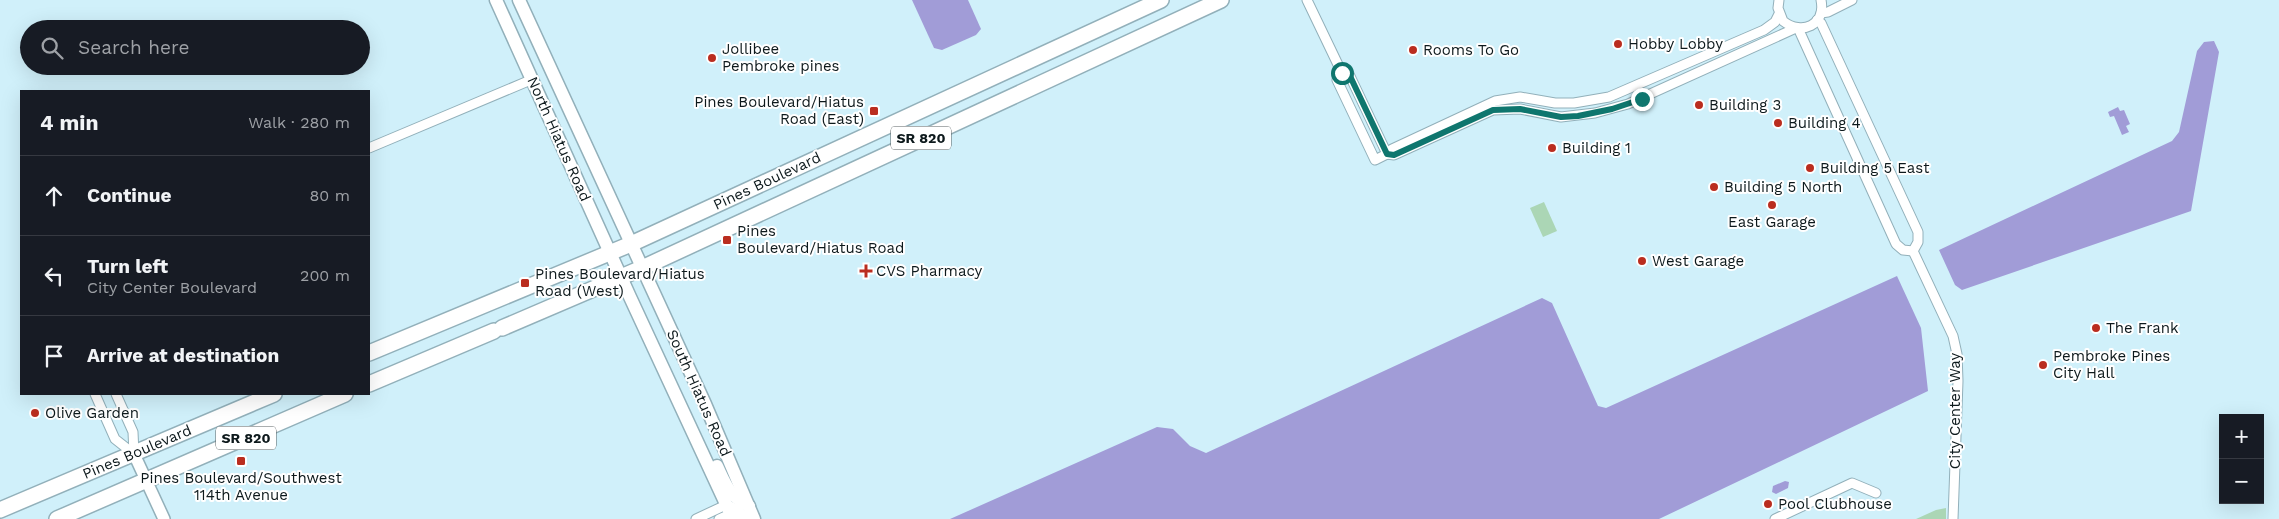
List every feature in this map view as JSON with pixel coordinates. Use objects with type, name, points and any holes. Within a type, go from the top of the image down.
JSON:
[{"type":"highway","name":"Pines Boulevard","points":[[370,353],[631,244],[1161,0]]},
{"type":"highway","name":"Pines Boulevard","points":[[370,384],[621,278],[1221,0]]},
{"type":"highway","name":"Pines Boulevard","points":[[0,510],[272,395]]},
{"type":"highway","name":"Pines Boulevard","points":[[57,519],[147,482],[343,395]]},
{"type":"main road","name":"North Hiatus Road","points":[[496,0],[621,278]]},
{"type":"main road","name":"North Hiatus Road","points":[[519,0],[642,268]]},
{"type":"main road","name":"South Hiatus Road","points":[[642,268],[705,404],[754,519]]},
{"type":"main road","name":"South Hiatus Road","points":[[621,278],[727,514]]},
{"type":"main road","points":[[694,437],[707,446],[732,495],[749,506]]},
{"type":"main road","points":[[727,514],[738,512],[744,519]]},
{"type":"street","points":[[1307,0],[1342,73]]},
{"type":"street","points":[[1342,73],[1337,80],[1375,160],[1392,149],[1495,101],[1520,98],[1555,103],[1574,103],[1610,97],[1764,30],[1775,22],[1779,14],[1779,0]]},
{"type":"street","points":[[1779,14],[1783,21],[1797,28],[1896,244],[1903,250],[1913,251],[1918,242],[1918,232],[1821,23],[1819,16],[1821,0]]},
{"type":"street","points":[[1387,154],[1394,155],[1493,110],[1520,109],[1561,117],[1578,116],[1612,109],[1642,99],[1797,28],[1809,26],[1819,16],[1852,0]]},
{"type":"street","points":[[1342,73],[1349,74],[1387,154]]},
{"type":"street","points":[[370,148],[532,79]]},
{"type":"street","name":"City Center Way","points":[[1913,251],[1953,336],[1957,354],[1958,381],[1953,519]]},
{"type":"street","points":[[95,395],[115,439],[134,454]]},
{"type":"street","points":[[116,395],[133,432],[134,454],[164,519]]},
{"type":"street","points":[[1775,519],[1852,483],[1876,493]]},
{"type":"street","points":[[696,519],[727,514]]},
{"type":"green space","points":[[1544,202],[1557,231],[1543,237],[1530,208]]},
{"type":"green space","points":[[1946,508],[1946,519],[1916,519],[1936,510]]},
{"type":"shaded area","points":[[912,0],[968,0],[981,29],[976,35],[942,50],[934,48]]},
{"type":"shaded area","points":[[2214,41],[2219,52],[2191,211],[1962,290],[1955,285],[1939,250],[2172,141],[2179,132],[2197,51],[2204,42]]},
{"type":"shaded area","points":[[2118,107],[2120,111],[2124,110],[2130,124],[2126,126],[2129,132],[2122,135],[2114,116],[2110,117],[2108,112]]},
{"type":"shaded area","points":[[1897,276],[1921,328],[1928,391],[1659,519],[950,519],[1157,427],[1173,429],[1190,446],[1206,453],[1542,298],[1552,303],[1598,406],[1606,408]]},
{"type":"shaded area","points":[[1785,481],[1789,482],[1788,488],[1776,494],[1772,492],[1773,486]]},
{"type":"place","name":"Hobby Lobby","points":[[1618,44]]},
{"type":"place","name":"Rooms To Go","points":[[1413,50]]},
{"type":"place","name":"Jollibee Pembroke pines","points":[[712,58]]},
{"type":"place","name":"Building 3","points":[[1699,105]]},
{"type":"place","name":"Pines Boulevard/Hiatus Road (East)","points":[[874,111]]},
{"type":"place","name":"Building 4","points":[[1778,123]]},
{"type":"place","name":"Building 1","points":[[1552,148]]},
{"type":"place","name":"Building 5 East","points":[[1810,168]]},
{"type":"place","name":"Building 5 North","points":[[1714,187]]},
{"type":"place","name":"East Garage","points":[[1772,205]]},
{"type":"place","name":"Pines Boulevard/Hiatus Road","points":[[727,240]]},
{"type":"place","name":"West Garage","points":[[1642,261]]},
{"type":"place","name":"CVS Pharmacy","points":[[866,271]]},
{"type":"place","name":"Pines Boulevard/Hiatus Road (West)","points":[[525,283]]},
{"type":"place","name":"The Frank","points":[[2096,328]]},
{"type":"place","name":"Pembroke Pines City Hall","points":[[2043,365]]},
{"type":"place","name":"Olive Garden","points":[[35,413]]},
{"type":"place","name":"Pines Boulevard/Southwest 114th Avenue","points":[[241,461]]},
{"type":"place","name":"Pool Clubhouse","points":[[1768,504]]},
{"type":"route","points":[[1342,73],[1349,74],[1387,154],[1394,155],[1493,110],[1520,109],[1561,117],[1578,116],[1612,109],[1642,99]]}]
